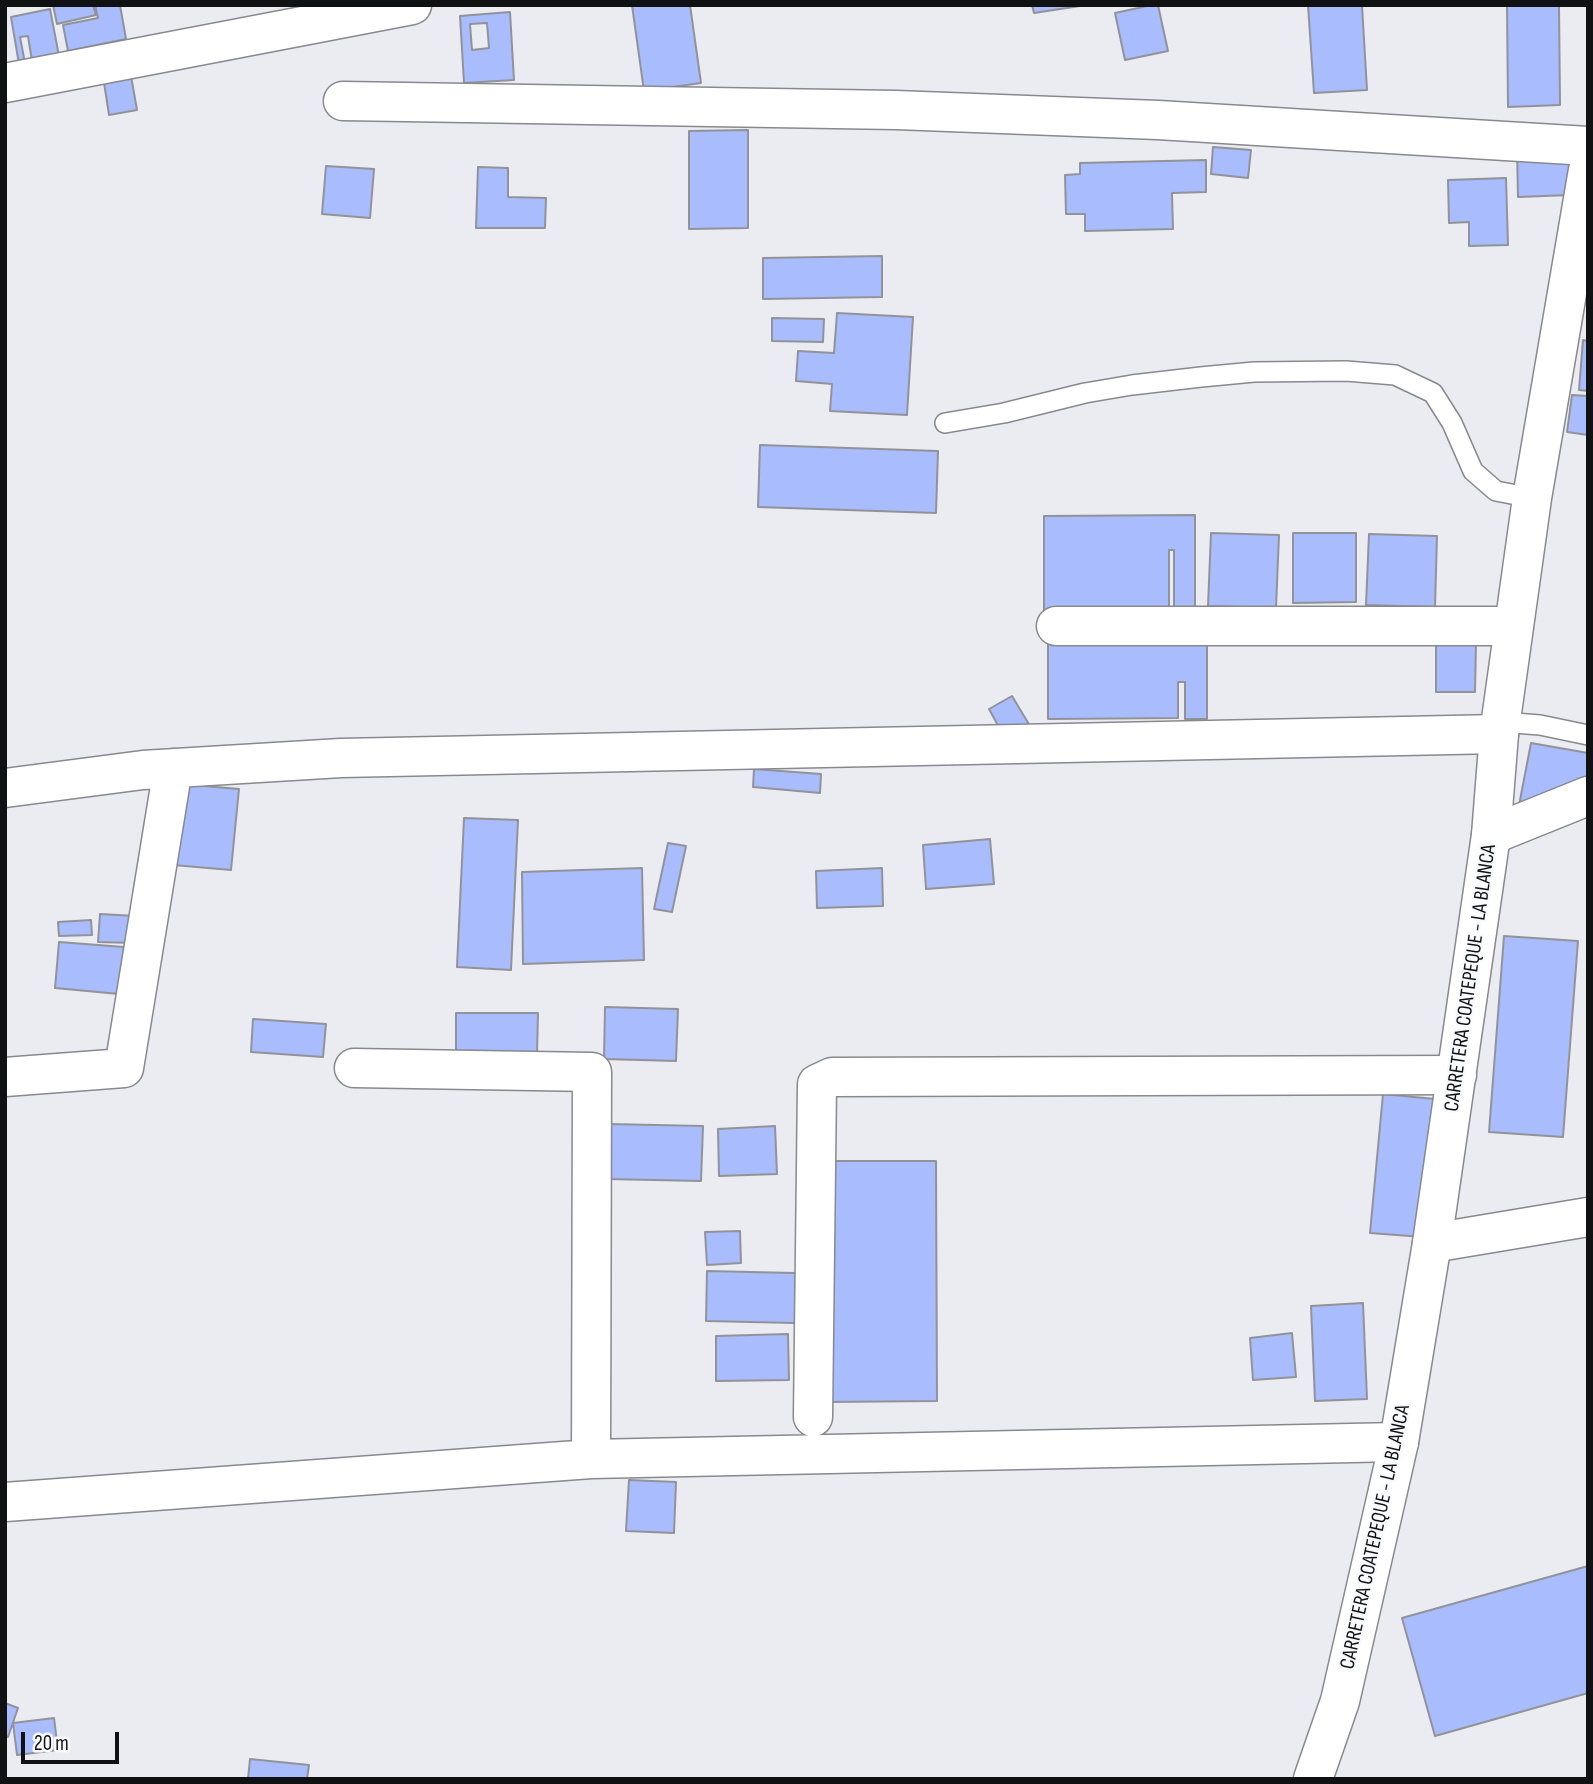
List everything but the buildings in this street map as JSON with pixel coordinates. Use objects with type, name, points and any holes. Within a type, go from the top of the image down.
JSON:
[{"type":"street","points":[[5,83],[412,5]]},
{"type":"street","points":[[343,101],[896,110],[1157,120],[1588,146]]},
{"type":"street","name":"CARRETERA COATEPEQUE - LA BLANCA","points":[[1312,1779],[1340,1700],[1399,1442],[1432,1243],[1491,835],[1500,728],[1532,498],[1588,170]]},
{"type":"street","points":[[1056,626],[1513,626]]},
{"type":"street","points":[[5,788],[143,769],[369,757],[1500,728]]},
{"type":"street","points":[[5,1077],[124,1068],[173,768]]},
{"type":"street","points":[[1491,835],[1588,796]]},
{"type":"street","points":[[354,1068],[592,1072],[592,1459]]},
{"type":"street","points":[[813,1417],[817,1084],[832,1077],[1457,1075]]},
{"type":"street","points":[[1432,1243],[1588,1217]]},
{"type":"street","points":[[5,1502],[592,1459],[1399,1442]]},
{"type":"lane","points":[[945,423],[1004,413],[1085,393],[1201,377],[1254,372],[1346,371],[1395,375],[1433,393],[1452,423],[1473,471],[1496,491],[1532,498]]},
{"type":"lane","points":[[1500,728],[1540,725],[1588,735]]}]
